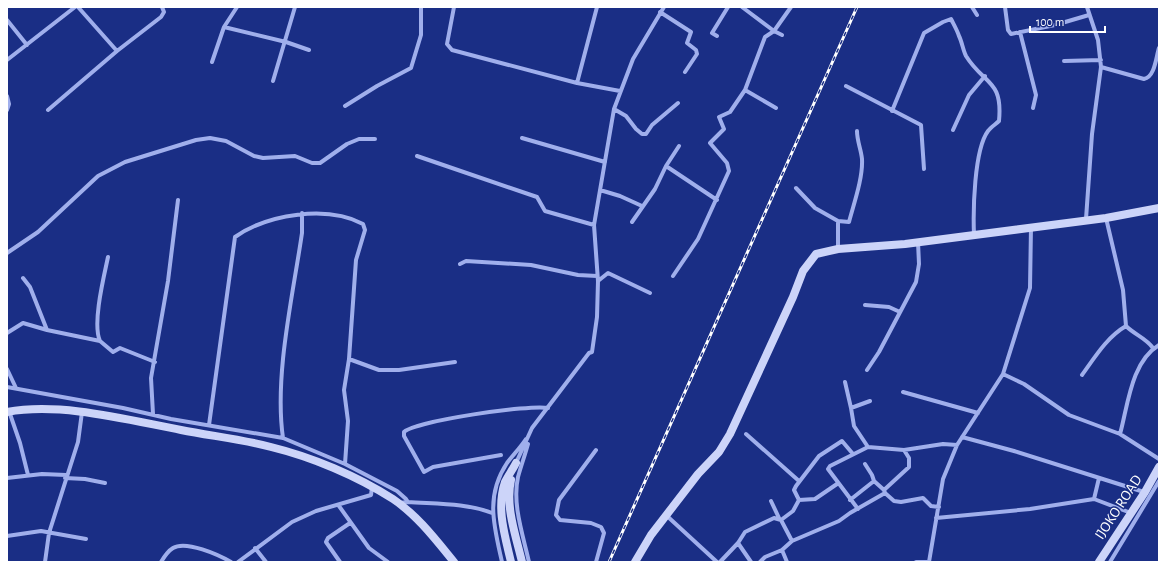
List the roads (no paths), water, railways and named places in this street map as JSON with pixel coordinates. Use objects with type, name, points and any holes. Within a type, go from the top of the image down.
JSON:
[{"type":"main road","points":[[635,562],[651,535],[698,474],[719,452],[730,434],[790,304],[803,271],[816,254],[838,248],[918,242],[1030,226],[1106,218],[1159,208]]},
{"type":"main road","points":[[8,412],[25,409],[82,412],[277,448],[329,467],[372,487],[399,503],[414,516],[454,562]]},
{"type":"main road","points":[[511,562],[501,517],[502,497],[506,482],[516,463]]},
{"type":"main road","points":[[516,463],[509,494],[512,517],[522,562]]},
{"type":"main road","name":"IJOKO ROAD","points":[[1099,562],[1145,492],[1159,467]]},
{"type":"street","points":[[7,60],[77,7],[117,51]]},
{"type":"street","points":[[48,110],[117,51],[161,17],[164,12],[162,7]]},
{"type":"street","points":[[212,62],[224,26],[237,7]]},
{"type":"street","points":[[273,81],[286,42],[295,7]]},
{"type":"street","points":[[345,106],[377,86],[411,68],[421,35],[421,7]]},
{"type":"street","points":[[454,7],[447,44],[452,50],[577,83],[620,91]]},
{"type":"street","points":[[577,83],[597,7]]},
{"type":"street","points":[[657,7],[662,9],[691,32],[686,43],[697,54],[685,72]]},
{"type":"street","points":[[717,36],[712,33],[728,7]]},
{"type":"street","points":[[742,7],[774,31],[782,35]]},
{"type":"street","points":[[673,276],[698,239],[729,171],[727,163],[710,143],[724,129],[719,117],[730,112],[745,90],[766,37],[774,31],[791,7]]},
{"type":"street","points":[[972,7],[977,15]]},
{"type":"street","points":[[1005,7],[1008,30],[1011,34],[1089,15]]},
{"type":"street","points":[[1086,219],[1092,134],[1101,67],[1098,40],[1087,7]]},
{"type":"street","points":[[502,562],[492,513],[493,500],[499,479],[507,463],[520,449],[532,428],[589,352],[592,352],[597,317],[597,279],[594,225],[614,109],[633,59],[662,9]]},
{"type":"street","points":[[892,112],[924,33],[951,19],[966,55],[985,76],[1000,98],[1000,121],[989,130],[984,138],[980,155],[975,198],[974,235]]},
{"type":"street","points":[[7,20],[26,45]]},
{"type":"street","points":[[224,26],[286,42],[309,50]]},
{"type":"street","points":[[1020,32],[1036,95],[1033,108]]},
{"type":"street","points":[[1101,67],[1144,79],[1147,78],[1152,72],[1159,48]]},
{"type":"street","points":[[1064,61],[1101,60]]},
{"type":"street","points":[[953,130],[969,95],[985,76]]},
{"type":"street","points":[[846,86],[892,112],[921,125],[924,169]]},
{"type":"street","points":[[745,90],[776,108]]},
{"type":"street","points":[[7,96],[9,104],[7,110]]},
{"type":"street","points":[[614,109],[626,116],[642,134],[646,134],[652,125],[678,103]]},
{"type":"street","points":[[796,188],[815,208],[838,221],[849,222],[858,189],[862,160],[857,137],[858,131]]},
{"type":"street","points":[[7,253],[38,232],[98,176],[124,162],[189,142],[210,138],[226,141],[254,156],[263,158],[295,156],[312,163],[325,160],[347,144],[360,139],[375,139]]},
{"type":"street","points":[[522,138],[605,162]]},
{"type":"street","points":[[632,222],[655,189],[666,166],[679,146]]},
{"type":"street","points":[[417,156],[537,197],[545,211],[594,225]]},
{"type":"street","points":[[666,166],[717,200]]},
{"type":"street","points":[[600,190],[620,196],[642,206]]},
{"type":"street","points":[[153,414],[152,378],[178,200]]},
{"type":"street","points":[[283,438],[280,415],[284,359],[302,233],[302,213]]},
{"type":"street","points":[[209,425],[235,237],[251,226],[302,213],[332,215],[357,221],[363,224],[365,230],[356,260],[349,359],[344,390],[348,421],[345,464]]},
{"type":"street","points":[[1106,218],[1123,290],[1126,326],[1133,332],[1148,340],[1153,348]]},
{"type":"street","points":[[838,221],[838,248]]},
{"type":"street","points":[[916,562],[929,562],[943,479],[956,445],[1003,374],[1030,288],[1030,226]]},
{"type":"street","points":[[867,370],[880,352],[916,282],[919,264],[918,242]]},
{"type":"street","points":[[108,257],[99,310],[98,336],[100,340],[113,352],[120,348],[155,362]]},
{"type":"street","points":[[460,264],[466,261],[530,265],[597,279],[608,273],[650,293]]},
{"type":"street","points":[[23,278],[30,287],[47,330]]},
{"type":"street","points":[[865,305],[889,307],[900,312]]},
{"type":"street","points":[[7,333],[23,323],[47,330],[100,340]]},
{"type":"street","points":[[1082,375],[1101,348],[1116,332],[1126,326]]},
{"type":"street","points":[[94,340],[98,336]]},
{"type":"street","points":[[1120,434],[1134,380],[1141,362],[1153,348],[1159,345]]},
{"type":"street","points":[[349,359],[379,370],[399,370],[455,362]]},
{"type":"street","points":[[7,369],[16,388]]},
{"type":"street","points":[[1003,374],[1024,384],[1069,415],[1120,434],[1159,459]]},
{"type":"street","points":[[845,382],[854,426],[868,447]]},
{"type":"street","points":[[8,387],[283,438],[345,464],[397,491],[406,498],[408,502]]},
{"type":"street","points":[[903,392],[978,413]]},
{"type":"street","points":[[851,408],[870,401]]},
{"type":"street","points":[[501,455],[433,467],[424,472],[404,436],[404,432],[407,428],[417,425],[461,417],[533,406],[548,408]]},
{"type":"street","points":[[8,412],[20,443],[28,475]]},
{"type":"street","points":[[45,562],[49,533],[78,442],[82,412]]},
{"type":"street","points":[[516,463],[532,428]]},
{"type":"street","points":[[529,562],[517,510],[516,492],[518,477],[532,428]]},
{"type":"street","points":[[746,434],[799,482]]},
{"type":"street","points":[[962,437],[1014,450],[1145,492]]},
{"type":"street","points":[[800,500],[794,490],[819,456],[839,442],[842,442],[853,454]]},
{"type":"street","points":[[858,509],[828,469],[830,466],[868,447],[904,450],[943,444],[956,445]]},
{"type":"street","points":[[596,450],[559,500],[556,515],[560,520],[591,523],[601,527],[604,533],[596,562]]},
{"type":"street","points":[[760,562],[765,557],[782,550],[792,541],[826,528],[885,492],[909,467],[909,458],[904,450]]},
{"type":"street","points":[[865,464],[872,475],[874,482],[894,501],[901,502],[924,498],[931,506],[939,507]]},
{"type":"street","points":[[7,478],[28,475],[66,476],[105,483]]},
{"type":"street","points":[[1094,499],[1099,478]]},
{"type":"street","points":[[1110,562],[1159,481]]},
{"type":"street","points":[[850,500],[874,482]]},
{"type":"street","points":[[800,500],[815,500],[838,484]]},
{"type":"street","points":[[238,562],[292,522],[316,511],[339,506],[371,495],[372,487]]},
{"type":"street","points":[[936,518],[1030,509],[1094,499],[1131,514]]},
{"type":"street","points":[[667,516],[718,562],[738,543],[745,532],[766,520],[780,519],[793,511],[800,500]]},
{"type":"street","points":[[771,501],[792,541]]},
{"type":"street","points":[[399,503],[408,502],[449,505],[484,510],[492,513]]},
{"type":"street","points":[[339,506],[369,548],[388,562]]},
{"type":"street","points":[[340,562],[326,542],[328,538],[350,523]]},
{"type":"street","points":[[7,536],[41,531],[86,539]]},
{"type":"street","points":[[738,543],[751,562]]},
{"type":"street","points":[[161,562],[172,548],[179,545],[191,546],[231,562]]},
{"type":"street","points":[[255,548],[266,562]]},
{"type":"street","points":[[782,550],[787,562]]},
{"type":"railway","points":[[609,562],[857,7]]}]
